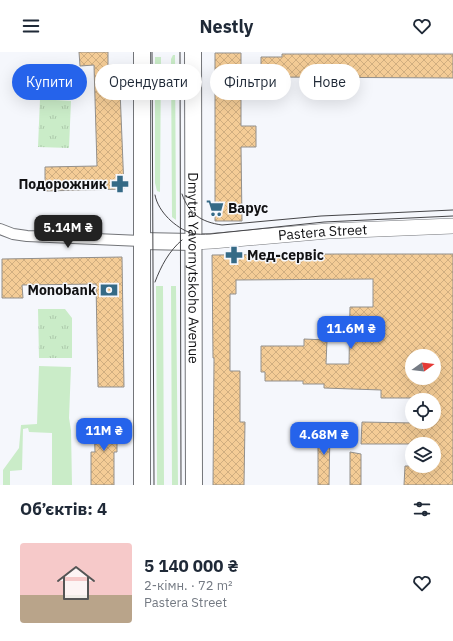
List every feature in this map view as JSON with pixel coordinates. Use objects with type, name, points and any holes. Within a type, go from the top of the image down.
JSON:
[{"type":"main road","points":[[142,52],[142,485]]},
{"type":"main road","name":"Dmytra Yavornytskoho Avenue","points":[[193,52],[194,485]]},
{"type":"main road","name":"Pastera Street","points":[[193,242],[328,231],[453,226]]},
{"type":"main road","points":[[141,241],[193,242]]},
{"type":"street","points":[[0,228],[13,234],[34,237],[141,241]]},
{"type":"green space","points":[[173,55],[175,55],[175,64],[171,64]]},
{"type":"green space","points":[[155,57],[161,57],[161,64],[155,64]]},
{"type":"green space","points":[[40,100],[71,101],[69,148],[38,147]]},
{"type":"green space","points":[[155,100],[161,100],[160,192],[157,191],[155,183]]},
{"type":"green space","points":[[171,100],[175,100],[176,220],[172,217]]},
{"type":"green space","points":[[156,286],[163,286],[164,485],[157,485]]},
{"type":"green space","points":[[171,286],[176,286],[178,485],[172,485]]},
{"type":"green space","points":[[38,309],[65,309],[72,318],[72,358],[39,358]]},
{"type":"green space","points":[[39,366],[71,367],[69,418],[71,430],[72,485],[52,485],[52,433],[29,432],[28,428],[23,429],[22,470],[10,471],[10,485],[3,485],[3,470],[19,448],[21,425],[37,424]]},
{"type":"building","points":[[79,52],[108,52],[108,64],[95,64],[95,99],[94,65],[80,64]]},
{"type":"building","points":[[215,53],[241,53],[241,64],[215,64]]},
{"type":"building","points":[[282,54],[453,54],[453,78],[360,77],[360,64],[299,64],[299,77],[291,77],[291,64],[261,64],[261,57],[282,57]]},
{"type":"building","points":[[95,100],[120,100],[124,189],[45,191],[45,167],[97,166]]},
{"type":"building","points":[[215,100],[241,100],[241,126],[256,126],[256,147],[241,147],[242,221],[215,221]]},
{"type":"building","points":[[453,254],[453,485],[404,485],[405,466],[405,473],[441,473],[441,437],[405,437],[405,444],[361,444],[362,422],[405,423],[405,429],[441,429],[441,393],[405,393],[405,398],[381,398],[381,390],[324,388],[324,384],[303,384],[303,381],[265,381],[265,372],[261,372],[261,346],[304,346],[304,339],[327,340],[326,364],[349,364],[350,307],[373,307],[373,279],[236,280],[236,294],[230,294],[230,371],[240,371],[240,422],[245,422],[244,485],[213,485],[212,255]]},
{"type":"building","points":[[122,257],[124,387],[98,387],[96,284],[22,285],[23,298],[2,298],[2,259]]},
{"type":"building","points":[[94,419],[117,419],[117,452],[114,452],[114,485],[91,485],[91,452],[95,452]]},
{"type":"building","points":[[318,428],[330,428],[329,485],[318,485]]},
{"type":"building","points":[[350,452],[361,454],[361,485],[350,485]]},
{"type":"tram line","points":[[152,52],[154,485]]},
{"type":"tram line","points":[[180,52],[181,485]]},
{"type":"tram line","points":[[182,194],[188,207],[197,216],[208,222],[222,225],[321,216],[453,210]]},
{"type":"tram line","points":[[155,195],[160,207],[168,218],[185,231],[198,234],[324,222],[453,216]]},
{"type":"tram line","points":[[155,282],[166,259],[182,240]]},
{"type":"place","name":"Подорожник","points":[[120,184]]},
{"type":"place","name":"Варус","points":[[215,208]]},
{"type":"place","name":"Мед-сервіс","points":[[234,255]]},
{"type":"place","name":"Monobank","points":[[109,290]]}]
